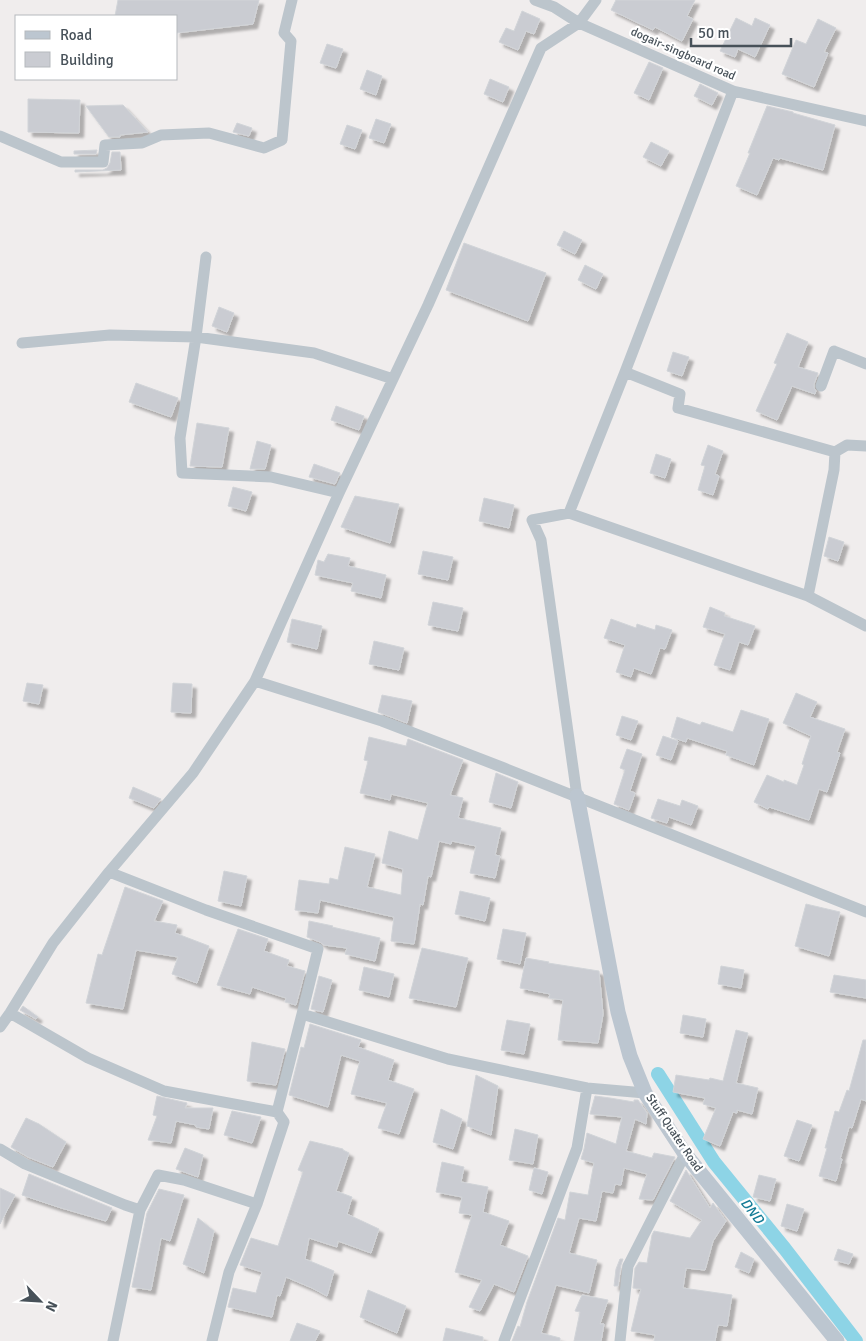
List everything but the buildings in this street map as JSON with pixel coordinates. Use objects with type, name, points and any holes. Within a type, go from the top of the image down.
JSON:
[{"type":"street","points":[[0,136],[61,162],[103,162],[104,145],[142,143],[161,135],[209,132],[264,148],[282,140],[291,42],[284,33],[292,0]]},
{"type":"street","name":"dogair-singboard road","points":[[535,0],[554,7],[579,22],[733,91],[866,121]]},
{"type":"street","points":[[0,1027],[53,943],[109,872],[193,774],[255,681],[339,493],[428,305],[541,48],[579,22],[596,0]]},
{"type":"street","points":[[569,513],[733,91]]},
{"type":"street","points":[[206,257],[180,438],[182,473],[270,477],[339,493]]},
{"type":"street","points":[[22,343],[110,335],[196,337],[314,353],[393,379]]},
{"type":"street","points":[[822,386],[834,351],[866,364]]},
{"type":"street","points":[[625,372],[680,394],[678,408],[835,452],[847,445],[866,446]]},
{"type":"street","points":[[808,596],[834,470],[835,452]]},
{"type":"street","points":[[577,796],[541,540],[532,520],[569,513],[808,596],[866,626]]},
{"type":"street","points":[[255,681],[382,721],[577,796],[866,912]]},
{"type":"street","name":"Stuff Quater Road","points":[[577,796],[618,1012],[630,1056],[645,1093],[685,1154],[837,1341]]},
{"type":"street","points":[[109,872],[206,910],[318,949],[277,1112]]},
{"type":"street","points":[[10,1013],[88,1058],[164,1092],[277,1112],[284,1122],[256,1204],[229,1272],[212,1341]]},
{"type":"street","points":[[302,1014],[448,1059],[587,1088],[645,1093]]},
{"type":"street","points":[[504,1341],[577,1148],[587,1088]]},
{"type":"street","points":[[0,1149],[25,1164],[140,1210]]},
{"type":"street","points":[[620,1341],[628,1266],[685,1154]]},
{"type":"street","points":[[113,1341],[140,1210],[158,1175],[184,1180],[256,1204]]},
{"type":"waterway","name":"DND","points":[[658,1074],[714,1162],[785,1249],[856,1341]]}]
